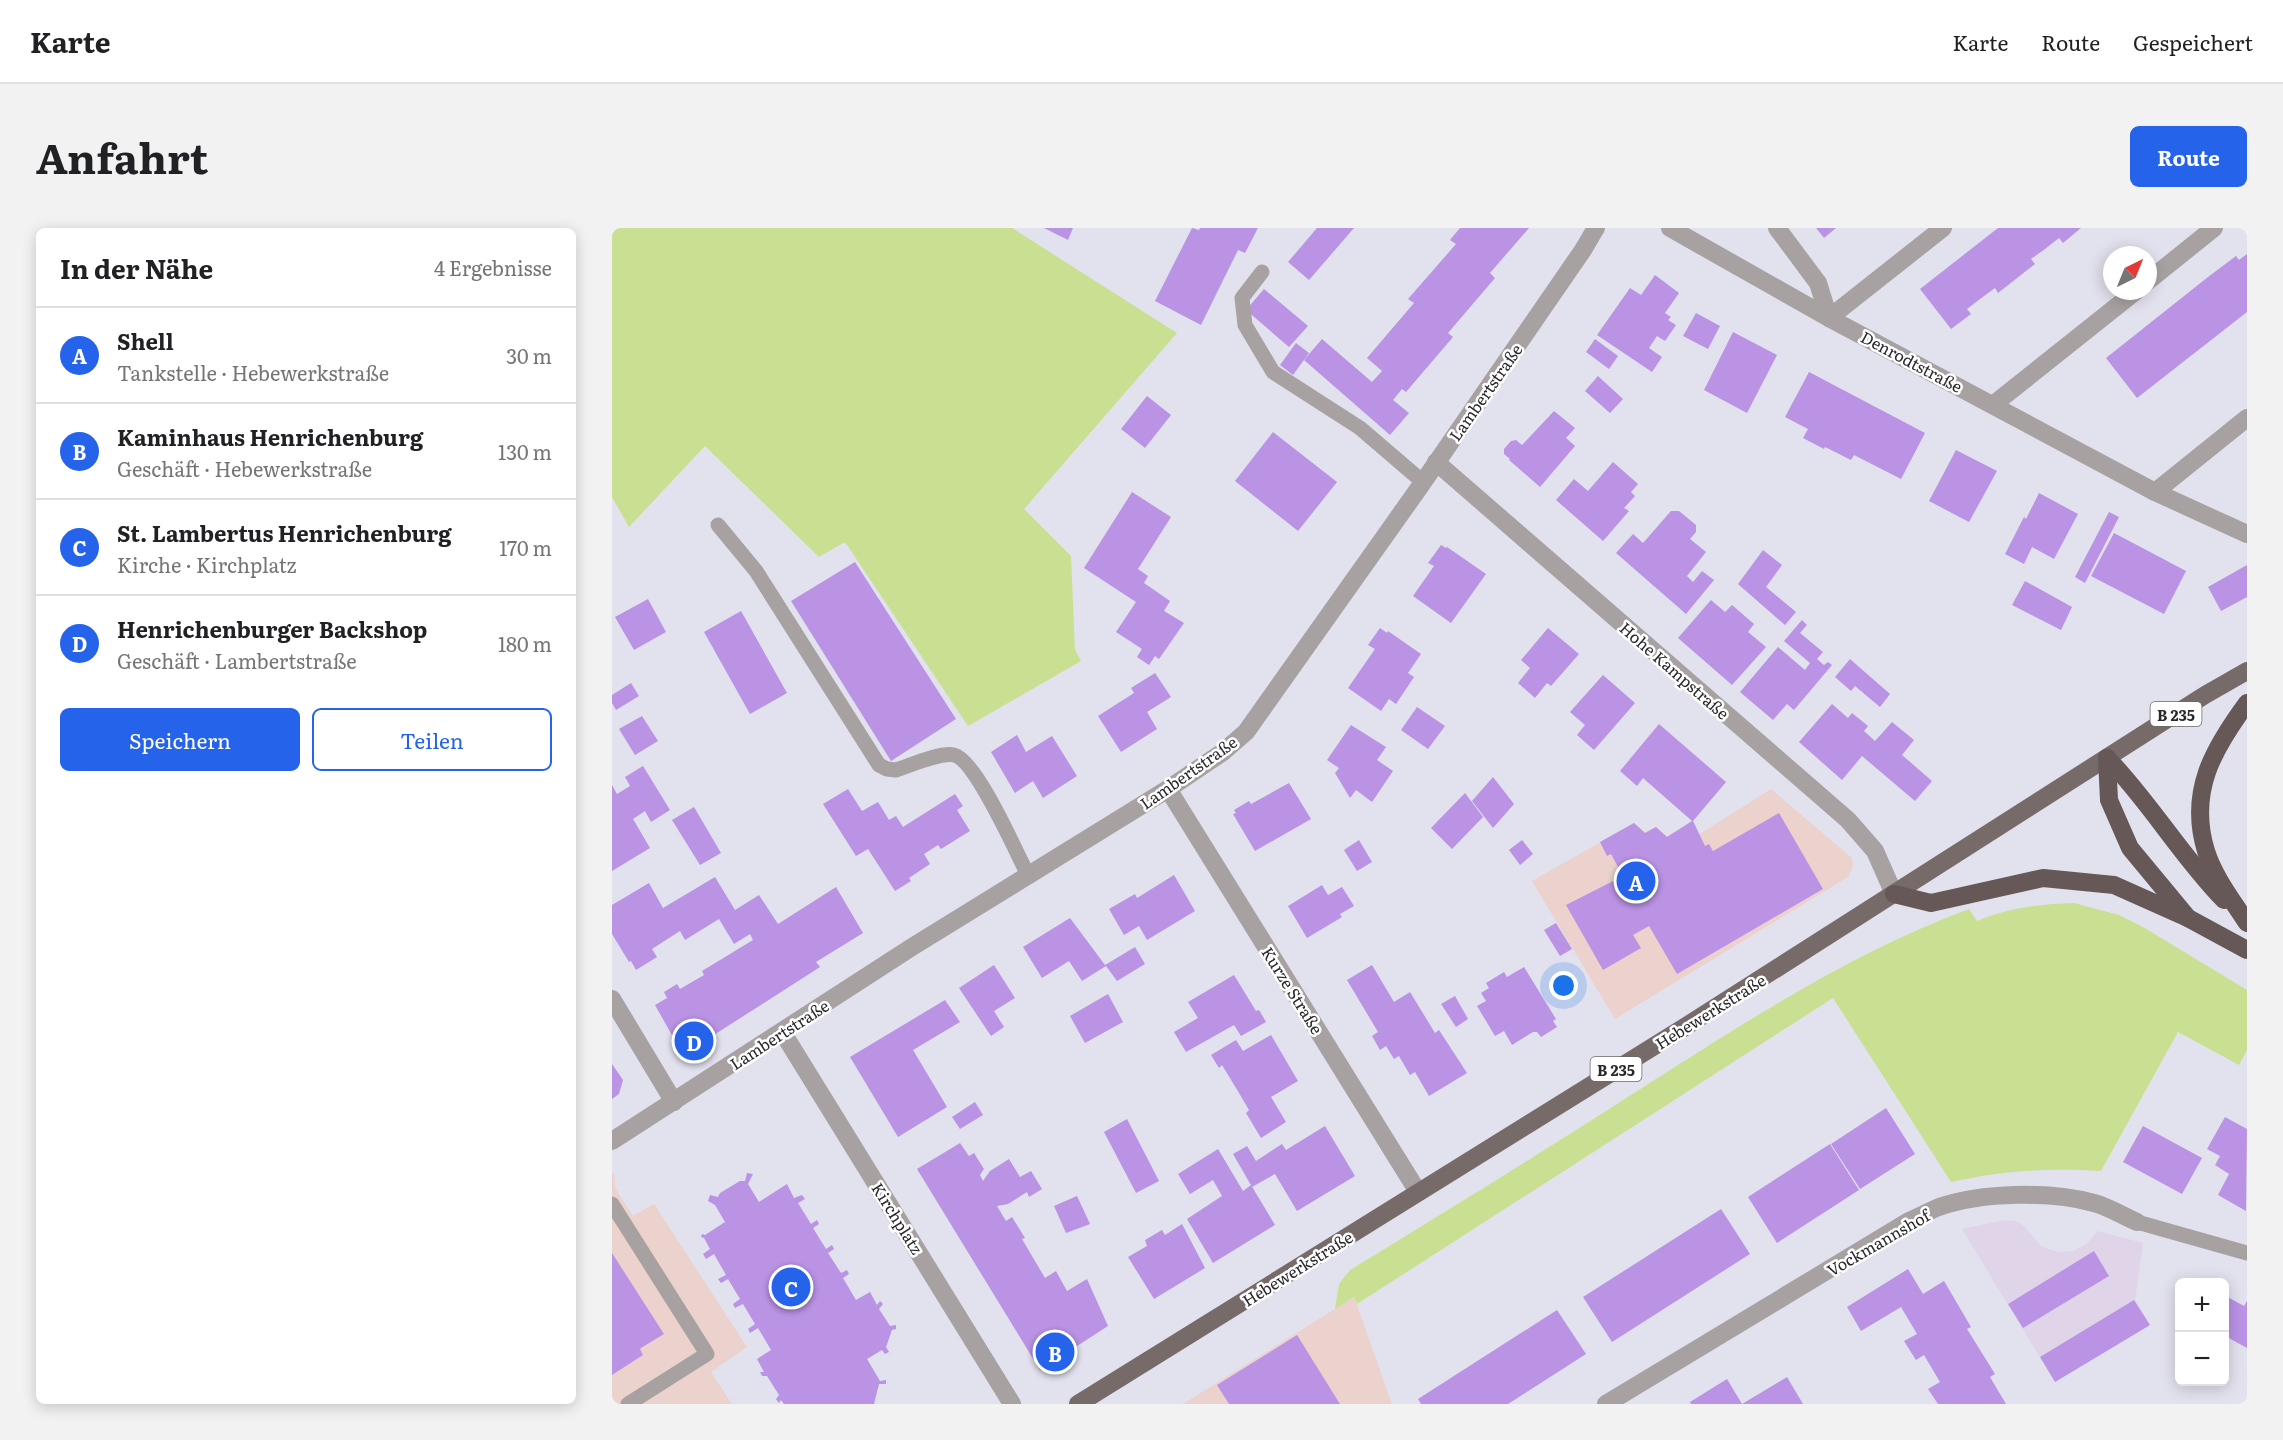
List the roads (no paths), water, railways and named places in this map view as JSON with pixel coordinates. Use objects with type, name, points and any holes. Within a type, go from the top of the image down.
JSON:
[{"type":"highway","points":[[2247,704],[2210,761],[2203,781],[2200,812],[2206,852],[2221,882],[2247,924]]},
{"type":"highway","points":[[2107,758],[2109,800],[2130,848],[2188,918]]},
{"type":"highway","points":[[2107,758],[2131,783],[2202,878],[2247,924]]},
{"type":"highway","points":[[1894,894],[1931,903],[2043,878],[2114,885],[2188,918],[2247,950]]},
{"type":"main road","name":"Hebewerkstraße","points":[[1078,1404],[1894,894],[2205,695],[2247,671]]},
{"type":"street","name":"Lambertstraße","points":[[612,1141],[783,1033],[912,947],[1168,789],[1223,752],[1246,732],[1584,250],[1596,228]]},
{"type":"street","name":"Denrodtstraße","points":[[1670,228],[1829,318],[1994,404],[2155,492],[2247,534]]},
{"type":"street","points":[[1777,228],[1818,283],[1829,318],[1943,228]]},
{"type":"street","points":[[2157,274],[2214,228]]},
{"type":"street","points":[[1994,404],[2125,300]]},
{"type":"street","points":[[2155,492],[2247,418]]},
{"type":"street","name":"Hohe Kampstraße","points":[[1436,462],[1848,820],[1875,852],[1894,894]]},
{"type":"street","name":"Kurze Straße","points":[[1168,789],[1419,1192]]},
{"type":"street","points":[[612,999],[674,1102]]},
{"type":"street","name":"Kirchplatz","points":[[783,1033],[1012,1404]]},
{"type":"street","name":"Vockmannshof","points":[[1606,1404],[1910,1221],[1940,1207],[1981,1198],[2021,1194],[2062,1196],[2096,1204],[2136,1222]]},
{"type":"lane","points":[[1263,272],[1242,298],[1245,326],[1273,372],[1360,428],[1422,482]]},
{"type":"lane","points":[[718,525],[756,571],[879,765],[896,770],[945,755],[954,755],[964,760],[976,775],[1028,875]]},
{"type":"lane","points":[[612,1204],[707,1354],[628,1404]]},
{"type":"lane","name":"Vockmannshof","points":[[2136,1222],[2247,1253]]},
{"type":"place","name":"Shell","points":[[1636,881]]},
{"type":"place","name":"Henrichenburger Backshop","points":[[694,1041]]},
{"type":"place","name":"St. Lambertus Henrichenburg","points":[[791,1287]]},
{"type":"place","name":"Kaminhaus Henrichenburg","points":[[1055,1352]]}]
